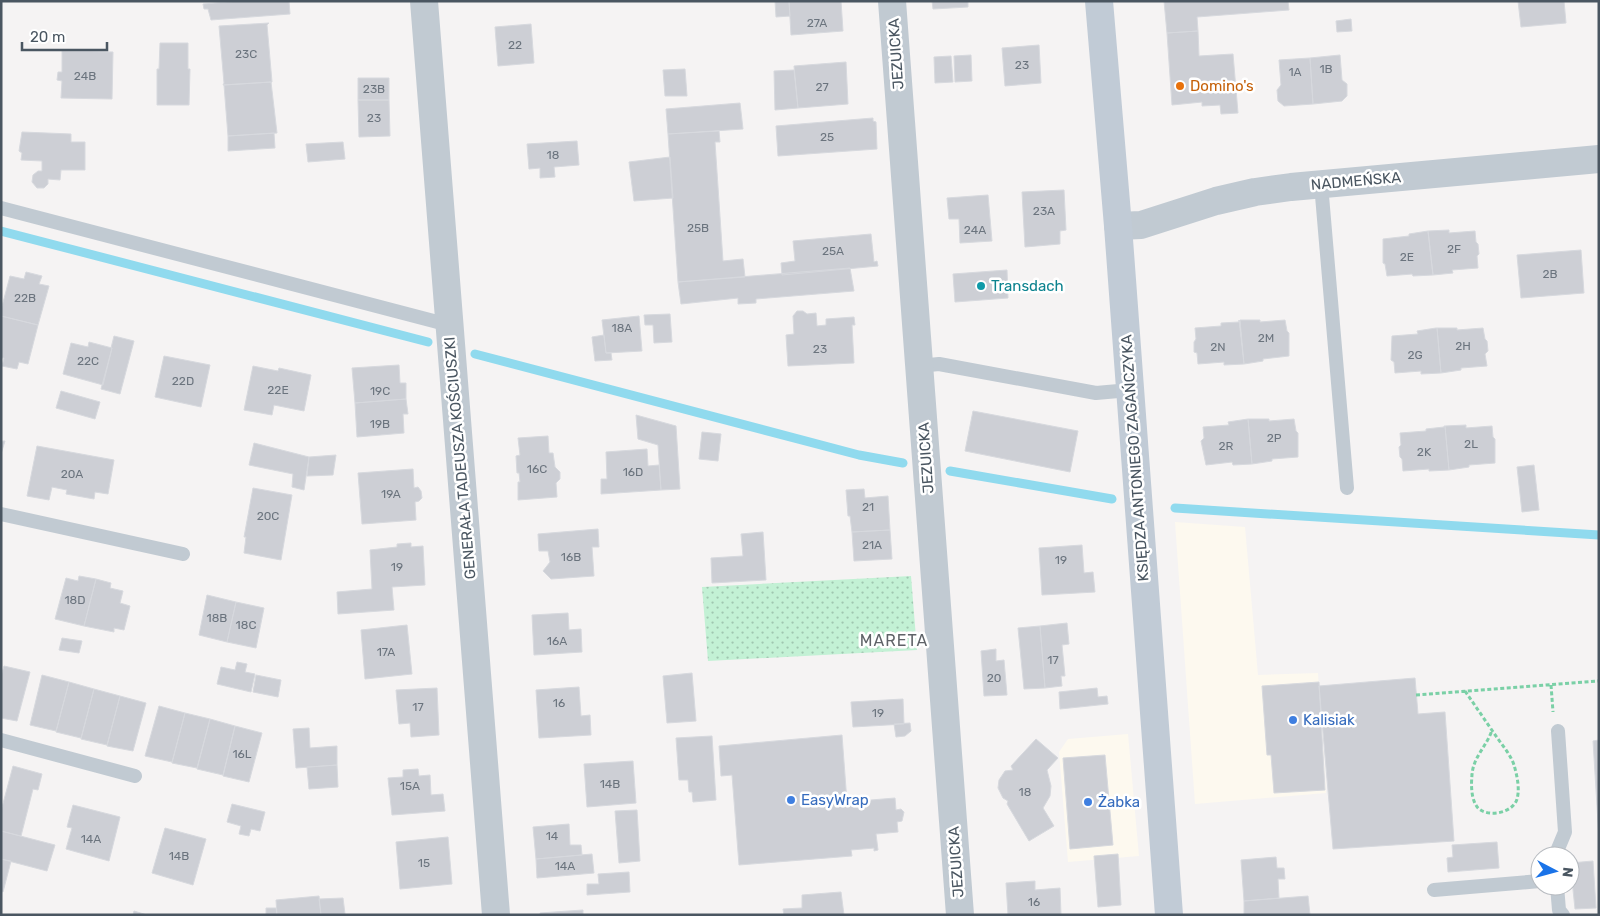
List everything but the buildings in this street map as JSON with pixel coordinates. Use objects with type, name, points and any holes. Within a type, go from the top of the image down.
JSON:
[{"type":"street","name":"GENERAŁA TADEUSZA KOŚCIUSZKI","points":[[424,1],[496,915]]},
{"type":"street","name":"JEZUICKA","points":[[892,1],[960,915]]},
{"type":"street","name":"KSIĘDZA ANTONIEGO ZAGAŃCZYKA","points":[[1099,1],[1118,226],[1169,915]]},
{"type":"street","name":"NADMEŃSKA","points":[[1118,226],[1141,225],[1216,201],[1256,192],[1320,184],[1599,159]]},
{"type":"lane","points":[[1320,184],[1347,488]]},
{"type":"lane","points":[[1,208],[449,325]]},
{"type":"lane","points":[[919,366],[939,364],[1096,393],[1130,390]]},
{"type":"lane","points":[[1,514],[183,554]]},
{"type":"lane","points":[[1558,731],[1565,832],[1559,846]]},
{"type":"lane","points":[[1,740],[135,776]]},
{"type":"lane","points":[[1434,890],[1530,882]]},
{"type":"lane","points":[[1558,896],[1559,910],[1563,915]]},
{"type":"path","points":[[1416,695],[1599,681]]},
{"type":"path","points":[[1465,691],[1492,730],[1513,763],[1518,789],[1517,801],[1512,807],[1495,813],[1485,813],[1477,808],[1473,798],[1472,773],[1475,759],[1489,739],[1492,730]]},
{"type":"shaded area","points":[[1175,522],[1245,527],[1258,675],[1318,673],[1326,793],[1195,804]]},
{"type":"shaded area","points":[[1128,734],[1139,856],[1068,862],[1059,752],[1068,739]]},
{"type":"green space","points":[[911,576],[917,650],[708,661],[702,587]]},
{"type":"waterway","points":[[1,231],[428,342]]},
{"type":"waterway","points":[[475,354],[859,455],[903,463]]},
{"type":"waterway","points":[[950,471],[1112,499]]},
{"type":"waterway","points":[[1175,508],[1599,535]]},
{"type":"place","name":"Domino's","points":[[1180,86]]},
{"type":"place","name":"Transdach","points":[[981,286]]},
{"type":"place","name":"Kalisiak","points":[[1293,720]]},
{"type":"place","name":"EasyWrap","points":[[791,800]]},
{"type":"place","name":"Żabka","points":[[1088,802]]},
{"type":"district","name":"MARETA","points":[[894,640]]}]
